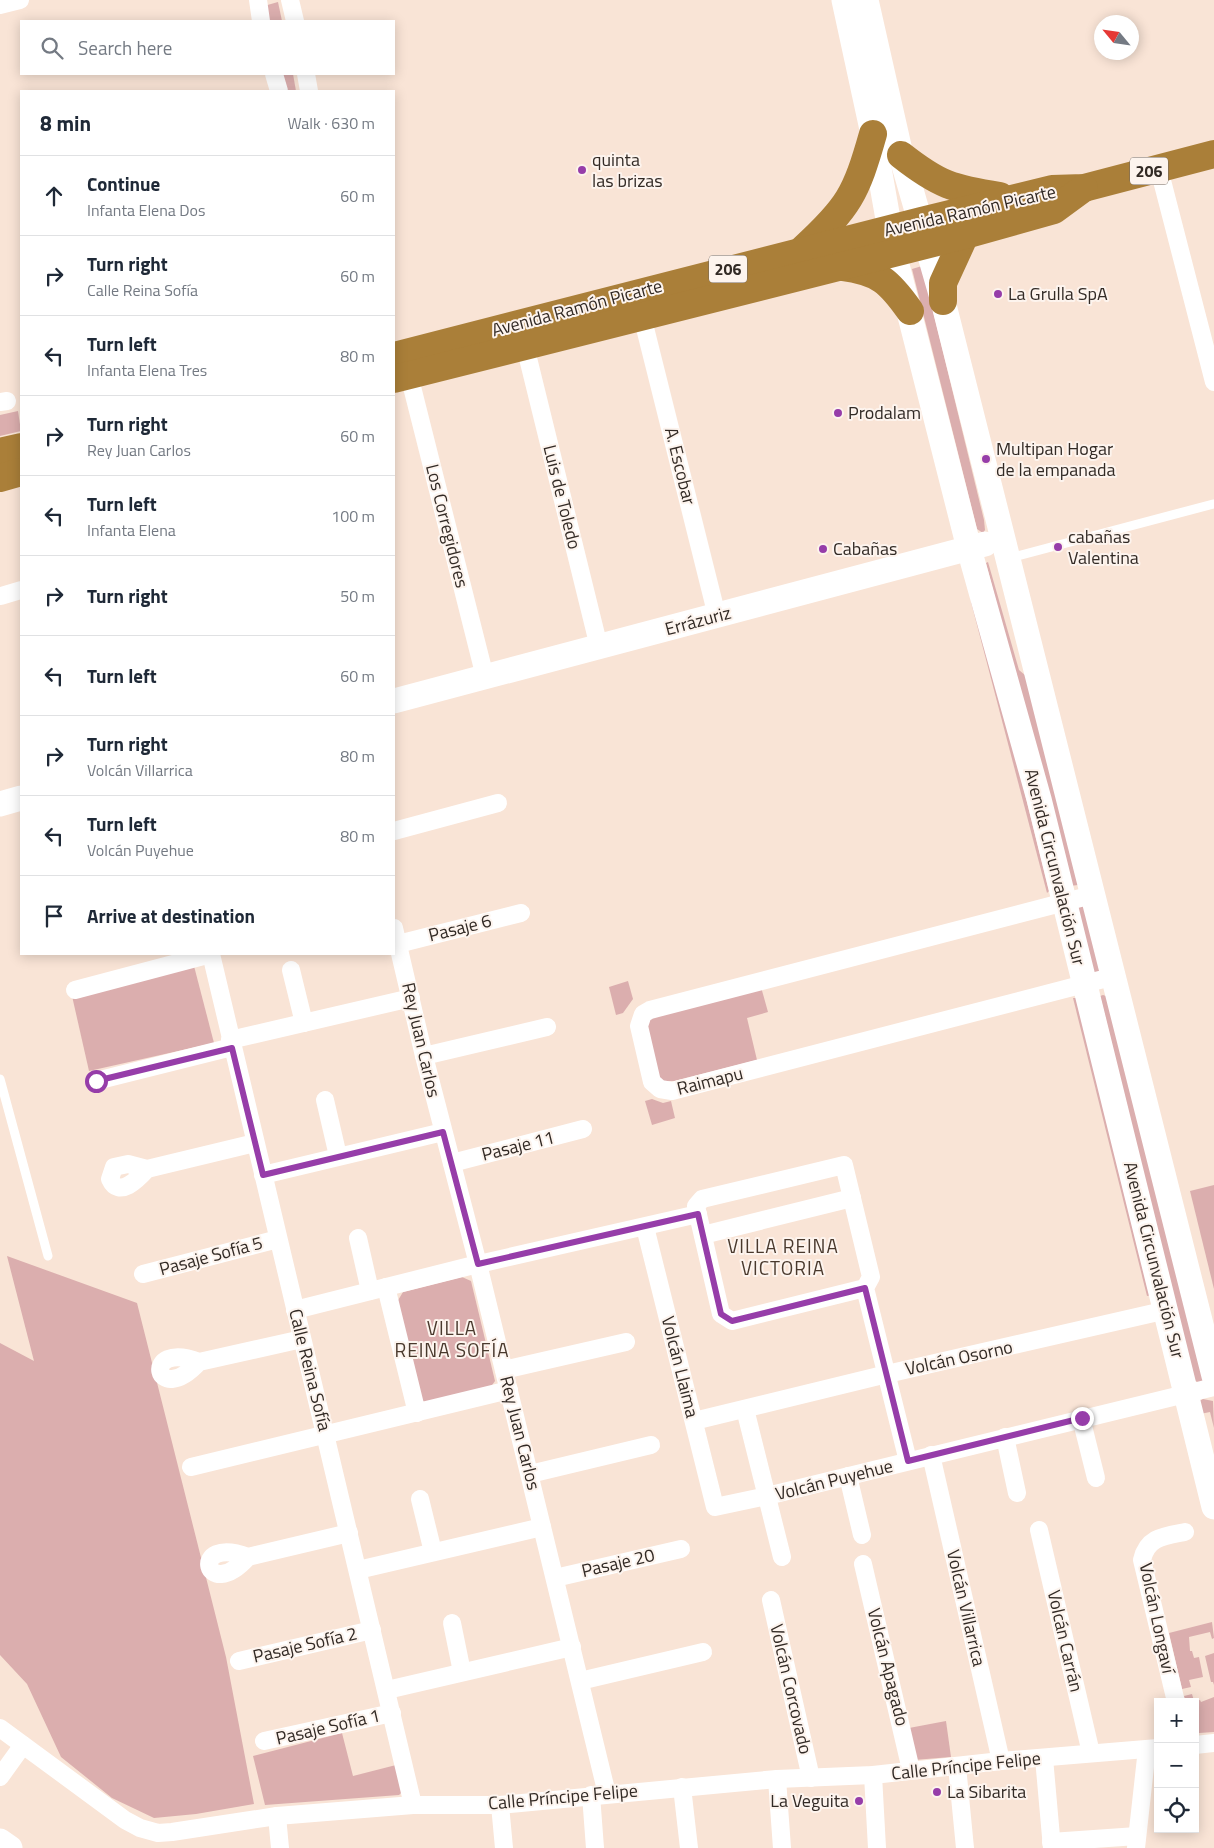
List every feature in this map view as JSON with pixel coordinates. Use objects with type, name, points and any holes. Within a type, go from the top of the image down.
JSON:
[{"type":"highway","points":[[801,251],[833,221],[851,198],[858,183],[873,134]]},
{"type":"highway","name":"206","points":[[1084,188],[1214,154]]},
{"type":"highway","points":[[901,155],[939,183],[962,191],[1014,198]]},
{"type":"highway","name":"Avenida Ramón Picarte","points":[[925,232],[965,235],[1054,210],[1084,188]]},
{"type":"highway","name":"Avenida Ramón Picarte","points":[[398,366],[801,251],[891,241],[925,232],[1014,198],[1052,189],[1084,188]]},
{"type":"highway","points":[[943,301],[944,283],[965,235]]},
{"type":"highway","name":"Avenida Ramón Picarte","points":[[398,366],[525,346],[838,267],[891,241]]},
{"type":"highway","points":[[838,267],[862,270],[881,278],[897,292],[910,311]]},
{"type":"highway","points":[[0,452],[20,447]]},
{"type":"highway","points":[[0,478],[20,472]]},
{"type":"main road","name":"Avenida Circunvalación Sur","points":[[844,0],[873,134],[891,241],[969,548],[1039,799],[1214,1507]]},
{"type":"main road","name":"Avenida Circunvalación Sur","points":[[866,0],[901,155],[925,232],[943,301],[1092,895],[1115,976],[1214,1376]]},
{"type":"main road","name":"Errázuriz","points":[[395,701],[969,548],[1005,550]]},
{"type":"main road","points":[[0,804],[20,798]]},
{"type":"main road","points":[[0,1841],[10,1848]]},
{"type":"street","points":[[0,5],[20,0]]},
{"type":"street","points":[[258,0],[261,20]]},
{"type":"street","points":[[290,0],[295,20]]},
{"type":"street","points":[[274,75],[279,90]]},
{"type":"street","points":[[306,75],[309,90]]},
{"type":"street","points":[[1159,169],[1214,382]]},
{"type":"street","name":"A. Escobar","points":[[642,316],[717,616]]},
{"type":"street","name":"Luis de Toledo","points":[[525,346],[599,647]]},
{"type":"street","name":"Los Corregidores","points":[[398,366],[485,677]]},
{"type":"street","points":[[1,596],[20,590]]},
{"type":"street","points":[[395,831],[498,803]]},
{"type":"street","name":"Raimapu","points":[[1092,895],[650,1010],[643,1014],[639,1026],[652,1082],[660,1089],[672,1091],[1115,976]]},
{"type":"street","name":"Pasaje 6","points":[[396,936],[521,913]]},
{"type":"street","name":"Rey Juan Carlos","points":[[396,936],[424,1056],[478,1264],[580,1681],[599,1794],[595,1848]]},
{"type":"street","points":[[75,990],[207,955]]},
{"type":"street","name":"Calle Reina Sofía","points":[[211,955],[413,1804]]},
{"type":"street","points":[[291,970],[304,1023]]},
{"type":"street","points":[[96,1081],[304,1023],[411,998]]},
{"type":"street","points":[[424,1056],[547,1027]]},
{"type":"street","points":[[325,1100],[338,1156]]},
{"type":"street","name":"Pasaje 11","points":[[452,1163],[583,1129]]},
{"type":"street","points":[[263,1175],[443,1132]]},
{"type":"street","points":[[147,1170],[255,1142]]},
{"type":"street","points":[[865,1288],[732,1321],[726,1319],[721,1314],[696,1206],[702,1199],[844,1165],[871,1278],[865,1288],[908,1461]]},
{"type":"street","points":[[703,1235],[852,1198]]},
{"type":"street","points":[[295,1310],[478,1264],[698,1214]]},
{"type":"street","name":"Volcán Llaima","points":[[645,1227],[715,1507]]},
{"type":"street","points":[[358,1238],[378,1289],[417,1413]]},
{"type":"street","name":"Pasaje Sofía 5","points":[[143,1274],[278,1239]]},
{"type":"street","name":"Volcán Osorno","points":[[694,1421],[886,1374],[1166,1310]]},
{"type":"street","points":[[199,1362],[302,1338]]},
{"type":"street","points":[[504,1370],[626,1342]]},
{"type":"street","name":"Volcán Puyehue","points":[[715,1507],[767,1496],[1214,1386]]},
{"type":"street","points":[[192,1467],[509,1390]]},
{"type":"street","points":[[745,1409],[782,1557]]},
{"type":"street","points":[[1082,1418],[1096,1478]]},
{"type":"street","points":[[1004,1437],[1017,1493]]},
{"type":"street","points":[[530,1474],[651,1445]]},
{"type":"street","name":"Volcán Villarrica","points":[[931,1455],[1001,1761]]},
{"type":"street","points":[[848,1476],[862,1535]]},
{"type":"street","points":[[420,1499],[433,1552]]},
{"type":"street","points":[[358,1570],[542,1527]]},
{"type":"street","name":"Volcán Carrán","points":[[1039,1530],[1090,1753]]},
{"type":"street","name":"Volcán Longaví","points":[[1175,1698],[1142,1560],[1148,1543],[1156,1538],[1185,1532]]},
{"type":"street","points":[[248,1557],[349,1533]]},
{"type":"street","name":"Pasaje 20","points":[[555,1578],[680,1549]]},
{"type":"street","name":"Volcán Apagado","points":[[863,1564],[911,1770]]},
{"type":"street","name":"Volcán Corcovado","points":[[771,1600],[811,1778]]},
{"type":"street","points":[[452,1623],[462,1672]]},
{"type":"street","name":"Pasaje Sofía 2","points":[[239,1661],[372,1630]]},
{"type":"street","points":[[387,1690],[572,1647]]},
{"type":"street","points":[[580,1681],[703,1652]]},
{"type":"street","name":"Pasaje Sofía 1","points":[[264,1741],[392,1713]]},
{"type":"street","name":"Calle Príncipe Felipe","points":[[0,1728],[125,1820],[140,1828],[158,1833],[277,1816],[413,1804],[500,1805],[599,1794],[777,1779],[873,1776],[911,1770],[1001,1761],[1153,1748]]},
{"type":"street","points":[[1199,1744],[1214,1743]]},
{"type":"street","points":[[0,1777],[23,1745]]},
{"type":"street","points":[[1044,1758],[1052,1845],[1137,1842],[1153,1748]]},
{"type":"street","points":[[957,1766],[965,1848]]},
{"type":"street","points":[[873,1776],[878,1848]]},
{"type":"street","points":[[777,1779],[782,1848]]},
{"type":"street","points":[[682,1787],[689,1848]]},
{"type":"street","points":[[500,1805],[504,1848]]},
{"type":"street","points":[[277,1816],[280,1848]]},
{"type":"lane","points":[[1005,550],[1213,504]]},
{"type":"lane","points":[[0,1079],[48,1256]]},
{"type":"shaded area","points":[[278,2],[282,20],[267,20],[264,6]]},
{"type":"shaded area","points":[[279,75],[293,75],[296,90],[283,90]]},
{"type":"shaded area","points":[[922,266],[984,520],[985,530],[983,533],[977,529],[912,269]]},
{"type":"shaded area","points":[[18,411],[20,431],[0,436],[0,415]]},
{"type":"shaded area","points":[[988,562],[1019,670],[1026,676],[1078,885],[1070,886],[986,563]]},
{"type":"shaded area","points":[[970,572],[1049,891],[1047,893],[971,602]]},
{"type":"shaded area","points":[[1074,906],[1084,906],[1100,966],[1099,973],[1092,974]]},
{"type":"shaded area","points":[[194,966],[214,1043],[89,1071],[72,996]]},
{"type":"shaded area","points":[[628,981],[633,999],[623,1013],[616,1015],[609,987]]},
{"type":"shaded area","points":[[761,987],[768,1012],[747,1018],[757,1060],[674,1081],[664,1081],[657,1075],[645,1023],[652,1014]]},
{"type":"shaded area","points":[[1100,996],[1106,996],[1207,1378],[1199,1383],[1194,1380]]},
{"type":"shaded area","points":[[1073,998],[1076,998],[1153,1295],[1147,1296]]},
{"type":"shaded area","points":[[652,1099],[663,1103],[671,1101],[675,1118],[652,1125],[645,1101]]},
{"type":"shaded area","points":[[1214,1185],[1214,1289],[1190,1191]]},
{"type":"shaded area","points":[[7,1256],[137,1303],[226,1657],[254,1804],[196,1814],[154,1818],[112,1798],[61,1757],[27,1684],[0,1655],[0,1343],[34,1361]]},
{"type":"shaded area","points":[[462,1277],[471,1281],[495,1381],[490,1388],[430,1404],[420,1400],[397,1302],[403,1292]]},
{"type":"shaded area","points":[[1203,1399],[1213,1401],[1214,1428],[1210,1412],[1200,1414],[1199,1401]]},
{"type":"shaded area","points":[[1212,1622],[1214,1638],[1212,1639],[1210,1632],[1189,1637],[1190,1651],[1192,1651],[1194,1658],[1199,1657],[1203,1677],[1189,1680],[1191,1687],[1182,1689],[1169,1633]]},
{"type":"shaded area","points":[[1214,1653],[1214,1685],[1211,1682],[1205,1656]]},
{"type":"shaded area","points":[[1192,1694],[1193,1698],[1185,1698],[1184,1696]]},
{"type":"shaded area","points":[[1214,1697],[1214,1732],[1199,1733],[1199,1700],[1201,1702]]},
{"type":"shaded area","points":[[946,1721],[951,1757],[914,1760],[909,1728]]},
{"type":"shaded area","points":[[342,1733],[353,1776],[396,1765],[402,1792],[399,1795],[265,1805],[253,1756]]},
{"type":"place","name":"quinta las brizas","points":[[582,170]]},
{"type":"place","name":"La Grulla SpA","points":[[998,294]]},
{"type":"place","name":"Prodalam","points":[[838,413]]},
{"type":"place","name":"Multipan Hogar de la empanada","points":[[986,459]]},
{"type":"place","name":"cabañas Valentina","points":[[1058,547]]},
{"type":"place","name":"Cabañas","points":[[823,549]]},
{"type":"place","name":"La Sibarita","points":[[937,1792]]},
{"type":"place","name":"La Veguita","points":[[859,1801]]},
{"type":"district","name":"VILLA REINA VICTORIA","points":[[783,1257]]},
{"type":"district","name":"VILLA REINA SOFÍA","points":[[452,1339]]},
{"type":"route","points":[[96,1081],[232,1048],[263,1175],[443,1132],[478,1264],[698,1214],[721,1314],[726,1319],[732,1321],[865,1288],[908,1461],[1082,1418]]}]
